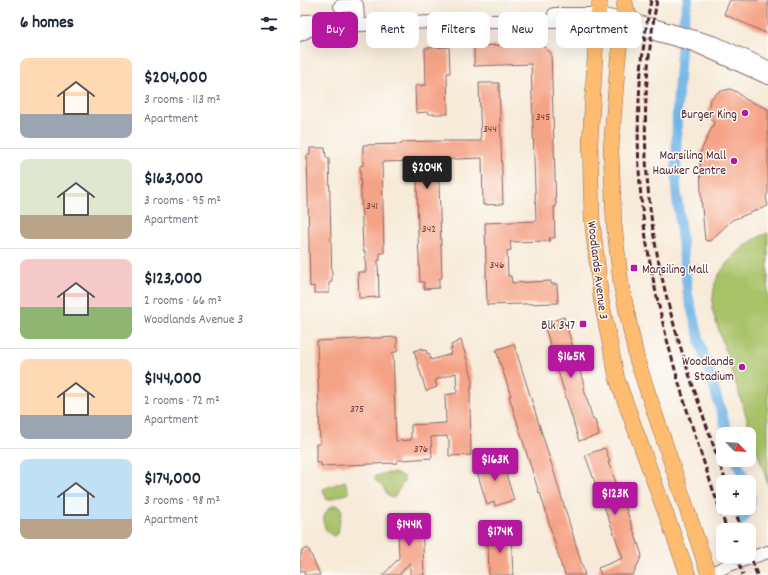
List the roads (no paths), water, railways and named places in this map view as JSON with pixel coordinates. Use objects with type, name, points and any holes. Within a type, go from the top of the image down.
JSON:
[{"type":"main road","points":[[625,1],[628,12]]},
{"type":"main road","name":"Woodlands Avenue 3","points":[[597,48],[590,143],[592,218],[601,299],[617,379],[688,575]]},
{"type":"main road","name":"Woodlands Avenue 3","points":[[623,48],[611,150],[614,223],[621,284],[637,360],[709,575]]},
{"type":"main road","points":[[642,448],[643,435],[650,430],[656,432],[664,441]]},
{"type":"street","points":[[340,6],[357,5],[358,12]]},
{"type":"street","points":[[358,19],[556,14]]},
{"type":"street","points":[[300,25],[306,21],[312,21]]},
{"type":"street","points":[[300,35],[311,29],[360,25],[458,21],[556,21]]},
{"type":"street","points":[[642,26],[693,40],[716,43],[768,67]]},
{"type":"street","points":[[693,40],[768,78]]},
{"type":"street","points":[[709,575],[768,552]]},
{"type":"waterway","points":[[688,0],[683,22],[677,107],[676,187],[688,295],[701,345],[726,427]]},
{"type":"waterway","points":[[739,467],[743,475]]},
{"type":"waterway","points":[[741,521],[745,515]]},
{"type":"railway","points":[[651,0],[642,59],[638,119],[638,149],[642,209],[646,238],[660,312],[680,386],[725,523]]},
{"type":"railway","points":[[657,0],[648,67],[646,100],[646,168],[649,201],[660,268],[673,322],[724,475]]},
{"type":"railway","points":[[737,515],[739,523]]},
{"type":"railway","points":[[739,563],[743,575]]},
{"type":"railway","points":[[753,563],[757,575]]},
{"type":"place","name":"Burger King","points":[[745,113]]},
{"type":"place","name":"Marsiling Mall Hawker Centre","points":[[734,161]]},
{"type":"place","name":"Marsiling Mall","points":[[634,268]]},
{"type":"place","name":"Blk 347","points":[[583,324]]},
{"type":"place","name":"Woodlands Stadium","points":[[742,367]]}]
